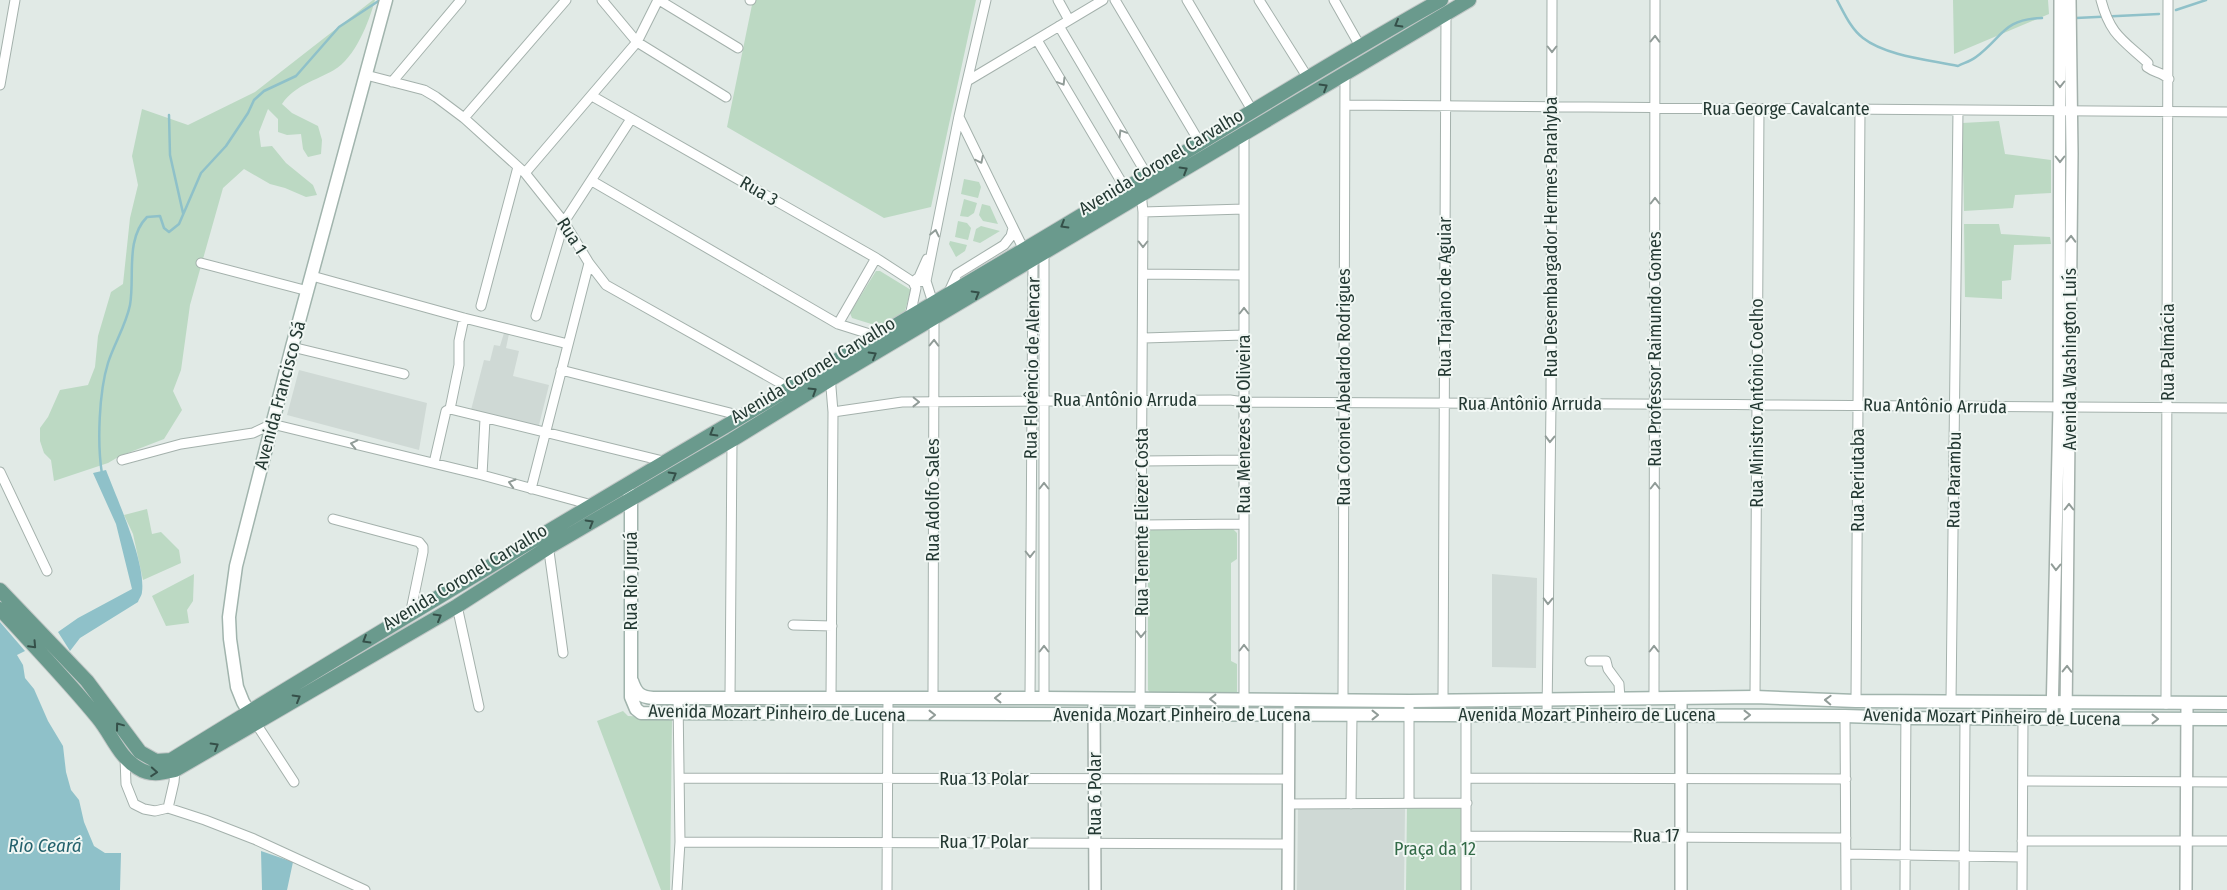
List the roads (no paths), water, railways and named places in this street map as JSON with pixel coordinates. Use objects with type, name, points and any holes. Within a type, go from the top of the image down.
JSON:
[{"type":"main road","name":"Avenida Francisco Sá","points":[[252,717],[237,687],[229,618],[236,566],[292,347],[386,0]]},
{"type":"main road","name":"Avenida Coronel Carvalho","points":[[173,765],[252,717],[410,615],[546,541],[631,499],[732,440],[1034,255],[1136,181],[1252,110],[1441,0]]},
{"type":"main road","name":"Avenida Coronel Carvalho","points":[[252,717],[457,606],[592,505],[663,461],[948,294],[1034,255],[1143,196],[1469,0]]},
{"type":"main road","name":"Rua Rio Juruá","points":[[624,486],[631,499],[631,679]]},
{"type":"main road","points":[[0,590],[86,681],[140,752],[156,761],[173,765]]},
{"type":"main road","points":[[0,610],[93,712],[125,758],[139,770],[150,773],[161,774],[173,765]]},
{"type":"main road","name":"Avenida Mozart Pinheiro de Lucena","points":[[631,679],[637,693],[643,697],[678,698],[1140,698],[1443,701],[1754,697],[1856,701],[2227,703]]},
{"type":"main road","name":"Avenida Mozart Pinheiro de Lucena","points":[[631,679],[631,696],[636,709],[642,713],[678,714],[1547,714],[2227,719]]},
{"type":"street","points":[[0,85],[4,49],[15,0]]},
{"type":"street","points":[[392,82],[461,0]]},
{"type":"street","points":[[464,118],[566,0]]},
{"type":"street","points":[[602,0],[637,42],[726,98]]},
{"type":"street","points":[[481,306],[522,170],[592,96],[637,42],[658,0],[738,48]]},
{"type":"street","points":[[913,282],[926,281],[959,116],[969,80],[986,0]]},
{"type":"street","points":[[1058,0],[1069,20]]},
{"type":"street","points":[[969,80],[1103,0]]},
{"type":"street","points":[[1114,0],[1200,142]]},
{"type":"street","points":[[1187,0],[1252,110]]},
{"type":"street","points":[[1259,0],[1308,78]]},
{"type":"street","points":[[1334,0],[1360,46]]},
{"type":"street","name":"Rua Desembargador Hermes Parahyba","points":[[1547,714],[1551,404],[1552,0]]},
{"type":"street","name":"Rua Professor Raimundo Gomes","points":[[1654,698],[1656,404],[1655,0]]},
{"type":"street","name":"Avenida Washington Luís","points":[[2060,0],[2065,22],[2066,111],[2064,407],[2069,531],[2066,718]]},
{"type":"street","name":"Avenida Washington Luís","points":[[2065,22],[2070,0]]},
{"type":"street","points":[[2101,0],[2111,30],[2131,50],[2148,63],[2147,67],[2152,71],[2162,72],[2169,79]]},
{"type":"street","name":"Rua Palmácia","points":[[2166,704],[2168,0]]},
{"type":"street","name":"Rua Trajano de Aguiar","points":[[1443,701],[1446,404],[1446,14]]},
{"type":"street","points":[[1059,26],[1136,181]]},
{"type":"street","points":[[1037,40],[1136,181]]},
{"type":"street","name":"Rua Coronel Abelardo Rodrigues","points":[[1343,700],[1345,74]]},
{"type":"street","name":"Rua 1","points":[[366,75],[431,93],[464,118],[522,170],[564,222],[589,264],[606,285],[789,388]]},
{"type":"street","name":"Rua 3","points":[[592,96],[876,258],[913,282]]},
{"type":"street","name":"Rua George Cavalcante","points":[[1346,105],[2227,112]]},
{"type":"street","name":"Rua Ministro Antônio Coelho","points":[[1754,697],[1758,404],[1759,109]]},
{"type":"street","name":"Rua Reriutaba","points":[[1856,701],[1860,109]]},
{"type":"street","name":"Rua Parambu","points":[[1951,701],[1958,110]]},
{"type":"street","name":"Rua Florêncio de Alencar","points":[[959,116],[1013,228],[1034,255],[1044,401],[1044,698]]},
{"type":"street","points":[[536,316],[564,222],[631,118]]},
{"type":"street","name":"Rua Menezes de Oliveira","points":[[1244,134],[1244,714]]},
{"type":"street","points":[[592,181],[838,324],[876,336]]},
{"type":"street","name":"Rua Tenente Eliezer Costa","points":[[1136,181],[1143,196],[1144,212],[1140,714]]},
{"type":"street","points":[[1144,212],[1244,209]]},
{"type":"street","points":[[948,294],[957,274],[1004,245],[1011,236],[1013,228]]},
{"type":"street","points":[[913,282],[919,277],[932,250]]},
{"type":"street","name":"Rua Florêncio de Alencar","points":[[1030,698],[1034,255]]},
{"type":"street","points":[[838,324],[876,258]]},
{"type":"street","points":[[201,262],[308,291]]},
{"type":"street","points":[[531,489],[589,264]]},
{"type":"street","points":[[1143,274],[1244,275]]},
{"type":"street","points":[[312,276],[464,318],[568,344]]},
{"type":"street","name":"Rua Adolfo Sales","points":[[926,281],[933,303],[934,318],[933,698]]},
{"type":"street","points":[[910,316],[916,288],[913,282]]},
{"type":"street","points":[[434,463],[446,412],[450,409],[459,365],[459,341],[464,318]]},
{"type":"street","points":[[1144,338],[1244,336]]},
{"type":"street","points":[[292,347],[404,374]]},
{"type":"street","points":[[830,364],[833,412],[831,698]]},
{"type":"street","points":[[561,370],[742,416]]},
{"type":"street","name":"Rua Antônio Arruda","points":[[833,412],[902,402],[1230,400],[1244,402],[1446,404],[1758,404],[2227,408]]},
{"type":"street","name":"Avenida Washington Luís","points":[[2052,718],[2056,531],[2064,407]]},
{"type":"street","points":[[450,409],[537,432],[546,432],[663,461]]},
{"type":"street","points":[[482,475],[485,419]]},
{"type":"street","points":[[122,460],[181,444],[253,433],[272,424],[482,475],[592,505]]},
{"type":"street","points":[[730,698],[732,440]]},
{"type":"street","points":[[1142,461],[1244,460]]},
{"type":"street","points":[[0,472],[47,571]]},
{"type":"street","points":[[333,519],[419,542],[423,552],[410,615]]},
{"type":"street","points":[[1142,525],[1244,524]]},
{"type":"street","points":[[2056,531],[2069,531]]},
{"type":"street","points":[[546,541],[563,654]]},
{"type":"street","points":[[457,606],[479,707]]},
{"type":"street","points":[[793,625],[832,626]]},
{"type":"street","points":[[1590,661],[1606,661],[1608,669],[1619,684],[1620,699]]},
{"type":"street","points":[[677,890],[680,842],[678,698]]},
{"type":"street","points":[[887,890],[888,698]]},
{"type":"street","points":[[1681,698],[1681,890]]},
{"type":"street","name":"Rua 6 Polar","points":[[1094,699],[1095,890]]},
{"type":"street","points":[[1288,700],[1288,890]]},
{"type":"street","points":[[1409,701],[1409,803]]},
{"type":"street","points":[[1905,890],[1906,701]]},
{"type":"street","points":[[2186,890],[2185,781],[2187,703]]},
{"type":"street","points":[[1466,714],[1466,890]]},
{"type":"street","points":[[1351,804],[1352,715]]},
{"type":"street","points":[[1845,716],[1846,890]]},
{"type":"street","name":"Avenida Francisco Sá","points":[[252,717],[294,782]]},
{"type":"street","points":[[1964,890],[1965,718]]},
{"type":"street","points":[[2022,890],[2023,718]]},
{"type":"street","points":[[125,758],[126,784],[134,804],[144,810],[155,811],[168,808],[254,839],[365,890]]},
{"type":"street","points":[[168,808],[174,782],[173,765]]},
{"type":"street","name":"Rua 13 Polar","points":[[679,778],[1288,779]]},
{"type":"street","points":[[1467,778],[1846,779]]},
{"type":"street","points":[[2023,781],[2227,782]]},
{"type":"street","points":[[1288,804],[1467,803]]},
{"type":"street","name":"Rua 17","points":[[1466,836],[1846,838]]},
{"type":"street","name":"Rua 17 Polar","points":[[680,842],[888,841],[1288,844]]},
{"type":"street","points":[[2022,841],[2227,841]]},
{"type":"street","points":[[1846,854],[2022,857]]},
{"type":"water","points":[[106,470],[140,564],[142,593],[138,602],[80,638],[70,651],[58,632],[78,618],[132,589],[116,524],[93,473]]},
{"type":"water","name":"Rio Ceará","points":[[0,622],[25,651],[17,655],[23,665],[25,678],[34,689],[48,721],[63,746],[66,772],[71,790],[79,800],[84,822],[94,846],[105,853],[121,853],[120,890],[0,890]]},
{"type":"water","points":[[261,851],[293,862],[287,890],[262,890]]},
{"type":"waterway","points":[[102,474],[99,433],[103,388],[108,363],[126,320],[130,305],[133,247],[140,226],[147,217],[160,216],[164,228],[169,232],[179,224],[201,173],[226,146],[248,113],[254,100],[264,91],[296,76],[339,27],[380,0]]},
{"type":"waterway","points":[[1837,0],[1855,30],[1873,44],[1896,53],[1958,66],[1976,57],[2011,26],[2029,19],[2042,18]]},
{"type":"waterway","points":[[2176,10],[2206,0]]},
{"type":"waterway","points":[[2076,18],[2159,14]]},
{"type":"waterway","points":[[169,115],[170,155],[183,213]]},
{"type":"park label","name":"Praça da 12","points":[[1435,849]]}]
